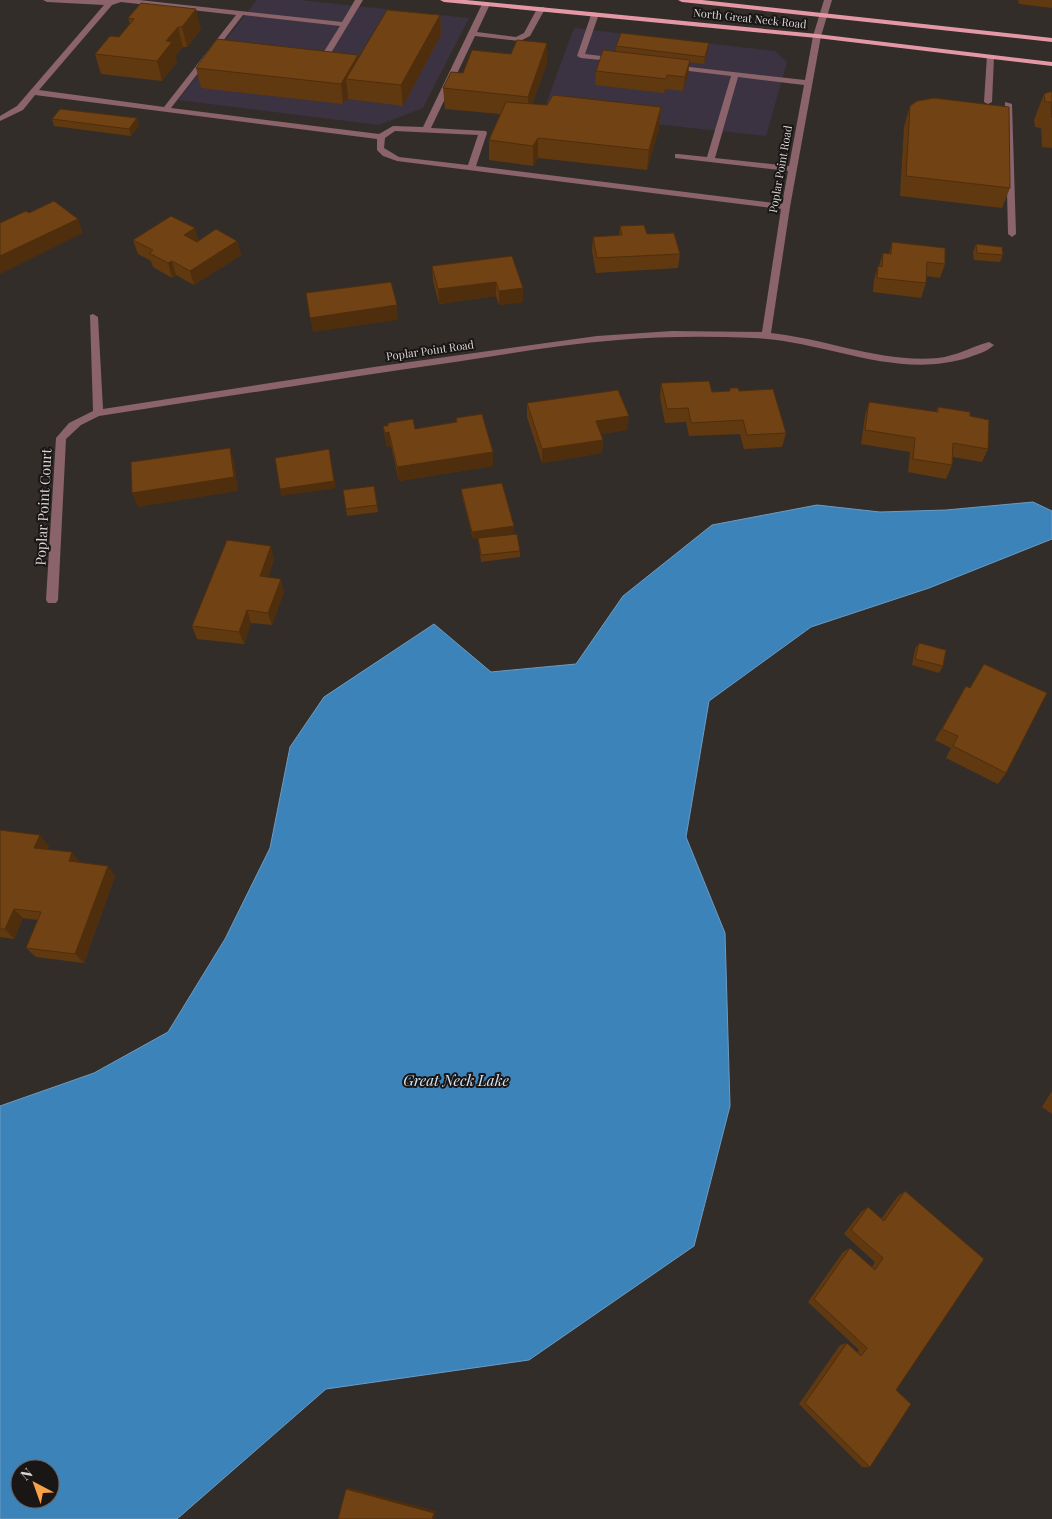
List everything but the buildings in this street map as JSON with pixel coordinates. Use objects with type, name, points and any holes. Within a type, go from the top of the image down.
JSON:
[{"type":"main road","name":"North Great Neck Road","points":[[444,0],[817,36],[1052,64]]},
{"type":"main road","name":"North Great Neck Road","points":[[682,0],[1052,40]]},
{"type":"street","points":[[47,0],[109,3],[121,0],[148,1],[345,24]]},
{"type":"street","points":[[327,53],[359,0]]},
{"type":"street","name":"Poplar Point Road","points":[[766,335],[792,169],[817,36],[828,0]]},
{"type":"street","points":[[0,119],[20,108],[109,3]]},
{"type":"street","points":[[426,129],[486,4]]},
{"type":"street","points":[[473,34],[517,39],[528,34],[541,9]]},
{"type":"street","points":[[166,109],[241,13]]},
{"type":"street","points":[[595,14],[582,56],[630,62]]},
{"type":"street","points":[[988,102],[990,57]]},
{"type":"street","points":[[668,66],[809,83]]},
{"type":"street","points":[[711,159],[735,74]]},
{"type":"street","points":[[33,92],[381,137]]},
{"type":"street","points":[[1008,104],[1012,234]]},
{"type":"street","points":[[471,168],[483,133],[393,128],[381,137],[379,141],[380,148],[386,154],[397,159],[786,207]]},
{"type":"street","points":[[678,156],[792,169]]},
{"type":"street","points":[[93,317],[98,413]]},
{"type":"street","name":"Poplar Point Road","points":[[98,413],[424,363],[603,338],[700,333],[766,335],[823,344],[897,360],[921,362],[966,356],[989,345]]},
{"type":"street","name":"Poplar Point Court","points":[[52,600],[62,438],[68,428],[82,418],[98,413]]},
{"type":"shaded area","points":[[257,0],[300,0],[469,18],[423,108],[379,125],[178,100]]},
{"type":"shaded area","points":[[574,28],[775,51],[787,62],[766,136],[543,112]]},
{"type":"water","name":"Great Neck Lake","points":[[1033,502],[1052,511],[1052,539],[929,588],[811,627],[709,701],[686,837],[725,933],[730,1106],[694,1246],[529,1360],[326,1389],[177,1519],[0,1519],[0,1106],[94,1073],[168,1032],[225,939],[270,848],[290,747],[324,697],[434,624],[491,672],[576,664],[623,596],[712,525],[817,505],[880,512],[946,510]]}]
